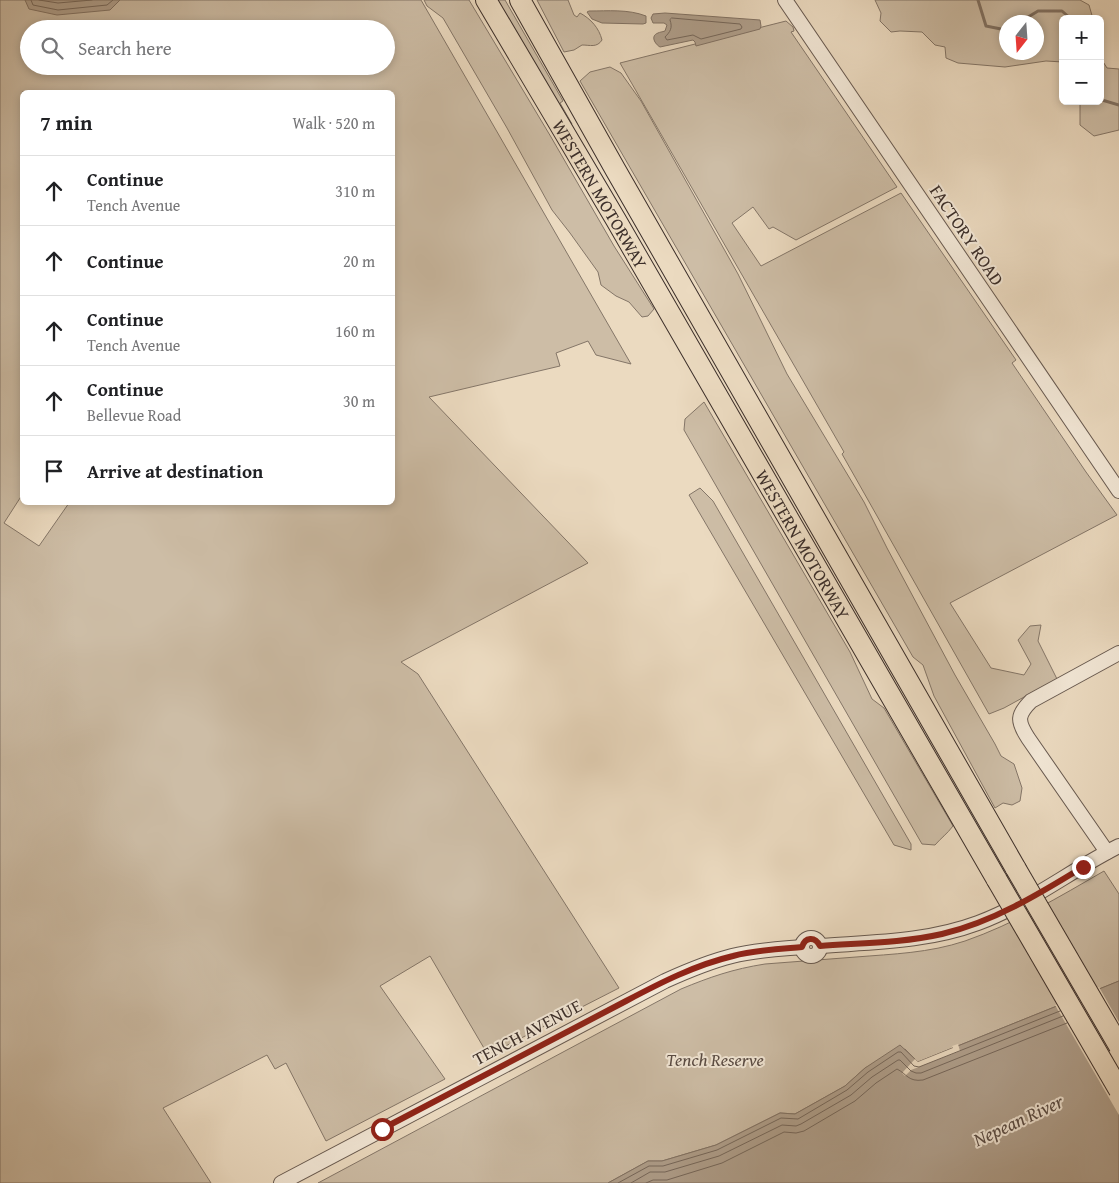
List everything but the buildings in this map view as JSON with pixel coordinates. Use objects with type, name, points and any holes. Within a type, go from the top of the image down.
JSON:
[{"type":"highway","name":"WESTERN MOTORWAY","points":[[486,0],[616,220],[1119,1090]]},
{"type":"highway","name":"WESTERN MOTORWAY","points":[[520,0],[1119,1046]]},
{"type":"street","name":"FACTORY ROAD","points":[[785,0],[1119,491]]},
{"type":"street","points":[[1113,849],[1028,738],[1019,721],[1022,709],[1031,701],[1119,653]]},
{"type":"street","name":"TENCH AVENUE","points":[[281,1183],[665,980],[693,968],[732,956],[766,950],[802,947],[804,952],[812,956],[817,954],[820,946],[898,941],[942,934],[991,918],[1046,890],[1113,849]]},
{"type":"green space","points":[[0,0],[421,0],[631,364],[596,355],[588,341],[556,353],[560,366],[429,397],[588,563],[401,662],[418,674],[619,988],[488,1055],[430,956],[380,986],[445,1079],[326,1141],[286,1063],[275,1069],[267,1055],[163,1108],[211,1183],[0,1183]]},
{"type":"green space","points":[[424,0],[469,0],[614,246],[654,309],[648,316],[642,317],[629,302],[616,296],[601,285],[598,272],[552,210],[443,18],[427,6]]},
{"type":"green space","points":[[495,0],[505,0],[563,101],[560,103],[572,124],[570,126]]},
{"type":"green space","points":[[537,0],[568,0],[574,15],[577,17],[580,13],[588,18],[597,28],[602,40],[596,45],[582,45],[574,50],[564,52]]},
{"type":"green space","points":[[875,0],[1080,0],[1089,5],[1092,15],[1059,15],[1059,62],[1046,61],[1005,67],[958,63],[946,58],[945,47],[935,45],[922,32],[891,32],[880,21],[881,13]]},
{"type":"green space","points":[[786,21],[793,27],[794,31],[791,32],[897,187],[796,240],[773,227],[769,229],[753,207],[732,223],[761,266],[901,193],[1016,360],[1012,363],[1117,515],[950,603],[991,668],[1024,675],[1031,664],[1018,640],[1030,626],[1041,625],[1038,641],[1057,679],[1004,708],[989,714],[842,454],[844,452],[620,63]]},
{"type":"green space","points":[[1104,63],[1107,68],[1119,69],[1119,130],[1094,136],[1080,125],[1080,105],[1104,105]]},
{"type":"green space","points":[[610,67],[621,73],[641,101],[738,274],[787,374],[864,502],[955,675],[1001,756],[1014,764],[1022,788],[1020,801],[1012,805],[1003,803],[995,808],[934,696],[923,665],[913,657],[580,81],[590,72]]},
{"type":"green space","points":[[704,402],[850,652],[872,699],[884,708],[953,826],[935,845],[922,844],[684,430],[685,419]]},
{"type":"green space","points":[[700,488],[713,501],[911,844],[911,850],[894,845],[689,495]]},
{"type":"green space","name":"Tench Reserve","points":[[1104,871],[1119,894],[1119,981],[918,1062],[905,1049],[865,1068],[845,1086],[795,1114],[780,1113],[716,1145],[662,1161],[648,1161],[608,1183],[318,1183],[681,989],[732,971],[765,964],[897,954],[951,945],[983,934],[1019,918]]},
{"type":"water","points":[[25,0],[120,0],[110,10],[57,15],[29,9]]},
{"type":"water","points":[[587,12],[632,12],[646,16],[646,23],[602,23],[592,19]]},
{"type":"water","points":[[665,13],[760,20],[761,26],[760,29],[696,46],[693,40],[660,47],[655,42],[654,36],[665,31],[667,25],[664,23],[653,23],[651,18],[653,14]]},
{"type":"water","name":"Nepean River","points":[[1119,981],[1119,1183],[608,1183],[648,1161],[662,1161],[716,1145],[780,1113],[795,1114],[845,1086],[865,1068],[900,1045],[918,1062]]},
{"type":"pier","points":[[1099,987],[1119,1022],[1119,1115],[1055,1005]]},
{"type":"pier","points":[[958,1044],[960,1051],[911,1070],[905,1076],[902,1073],[915,1059],[918,1062],[953,1048],[952,1046]]},
{"type":"waterway","points":[[978,0],[986,26],[999,29]]},
{"type":"waterway","points":[[1031,15],[1038,11],[1062,11],[1066,15]]},
{"type":"waterway","points":[[1104,101],[1119,105]]},
{"type":"route","points":[[382,1129],[665,980],[693,968],[749,952],[802,947],[804,942],[809,939],[814,939],[820,946],[898,941],[942,934],[991,918],[1046,890],[1083,867]]}]
